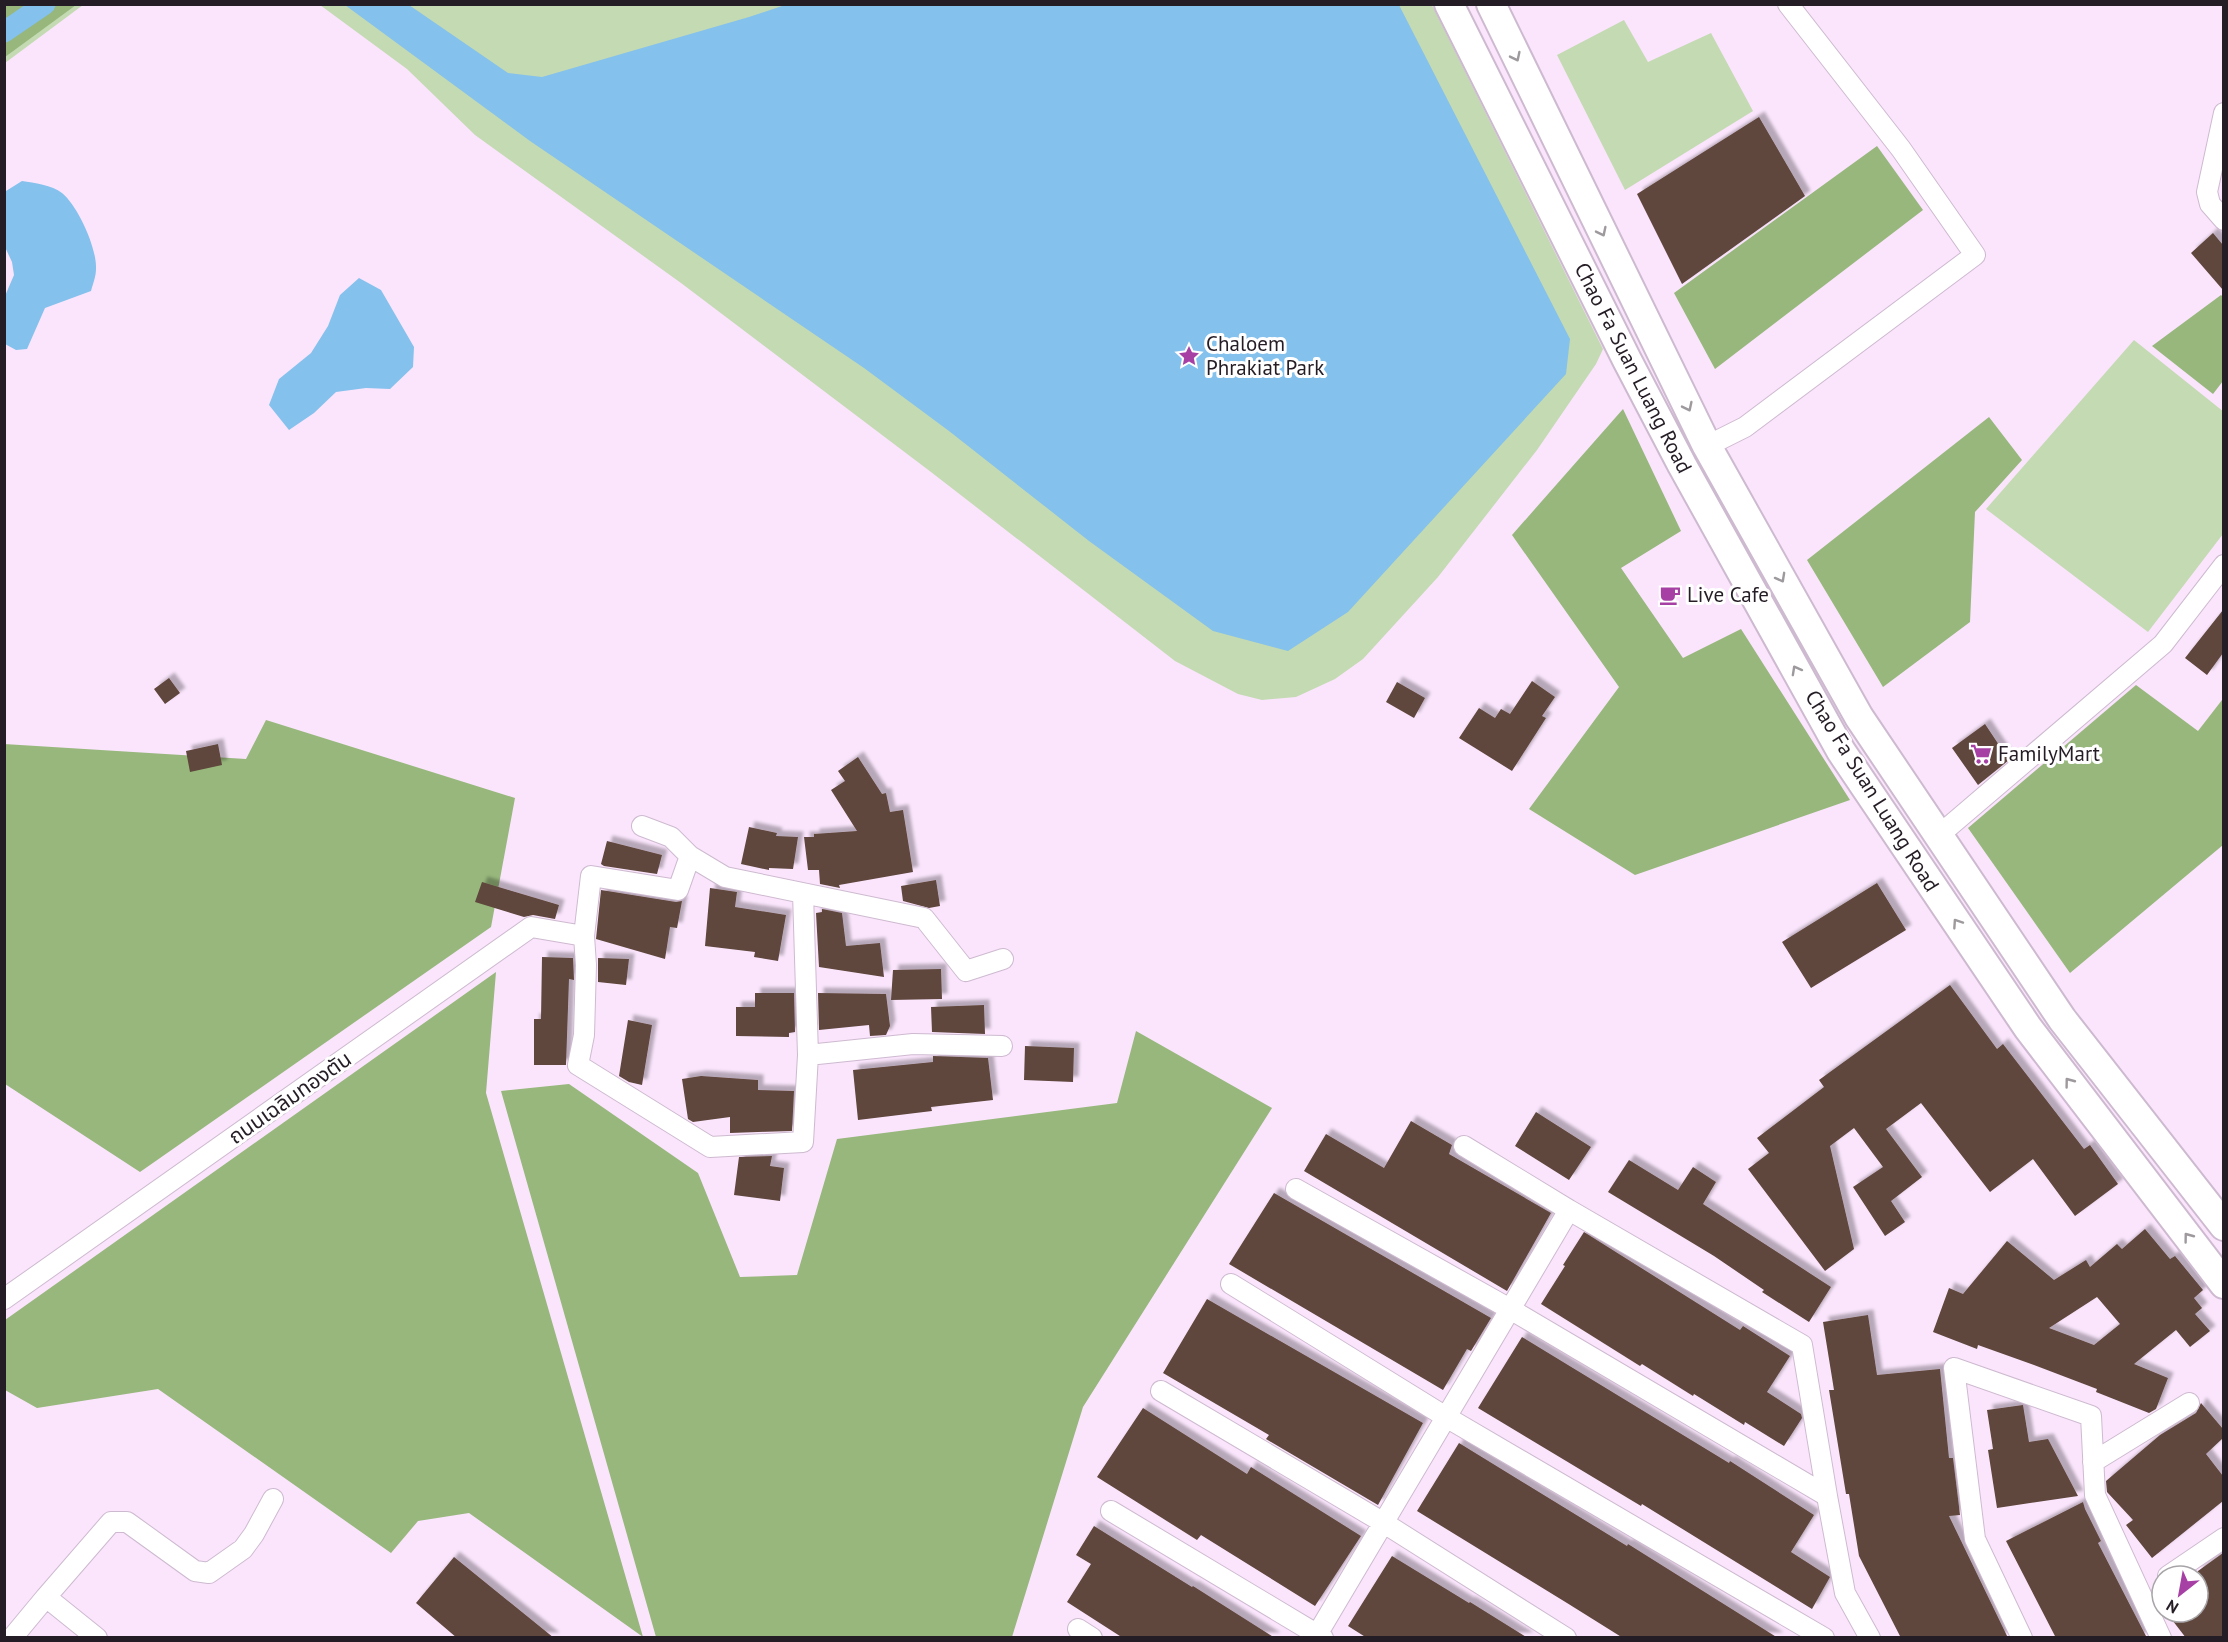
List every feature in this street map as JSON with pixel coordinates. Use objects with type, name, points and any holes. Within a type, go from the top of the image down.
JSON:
[{"type":"main road","name":"Chao Fa Suan Luang Road","points":[[1449,4],[1627,360],[1841,751],[2028,1028],[2223,1284]]},
{"type":"main road","name":"Chao Fa Suan Luang Road","points":[[1491,4],[1707,446],[1859,717],[2062,1019],[2223,1226]]},
{"type":"street","points":[[1707,446],[1745,427],[1975,255],[1901,149],[1788,4]]},
{"type":"street","points":[[2223,113],[2207,192],[2210,204],[2223,220]]},
{"type":"street","points":[[1938,836],[2163,644],[2223,566]]},
{"type":"street","points":[[642,826],[671,837],[690,856],[725,878],[924,918],[966,971],[1004,958]]},
{"type":"street","points":[[690,856],[678,890],[591,876],[584,936],[586,965],[584,1035],[578,1065],[710,1147],[803,1142],[808,1054],[803,893]]},
{"type":"street","name":"ถนนเฉลิมทองตัน","points":[[4,1299],[531,927],[584,936]]},
{"type":"street","points":[[808,1054],[913,1044],[1002,1046]]},
{"type":"street","points":[[1464,1146],[1569,1210],[1802,1345],[1845,1593],[1870,1638]]},
{"type":"street","points":[[1296,1189],[1510,1309],[1827,1496]]},
{"type":"street","points":[[1111,1511],[1318,1636],[1569,1210]]},
{"type":"street","points":[[1231,1284],[1446,1418],[1824,1638]]},
{"type":"street","points":[[2022,1638],[1975,1539],[1954,1368],[2091,1416],[2095,1495],[2161,1638]]},
{"type":"street","points":[[1161,1391],[1384,1523],[1566,1638]]},
{"type":"street","points":[[2092,1462],[2189,1403]]},
{"type":"street","points":[[12,1638],[111,1522],[127,1522],[195,1571],[209,1573],[243,1549],[273,1499]]},
{"type":"street","points":[[2186,1564],[2223,1538]]},
{"type":"street","points":[[2141,1595],[2150,1589]]},
{"type":"street","points":[[46,1597],[97,1638]]},
{"type":"green space","points":[[5,4],[76,4],[76,5],[5,57]]},
{"type":"green space","points":[[5,5],[83,5],[5,63]]},
{"type":"green space","name":"Chaloem Phrakiat Park","points":[[320,5],[1432,5],[1603,349],[1596,364],[1537,450],[1438,577],[1363,659],[1335,679],[1296,697],[1262,700],[1238,694],[1175,661],[931,472],[681,283],[475,135],[407,69]]},
{"type":"green space","points":[[1624,20],[1648,62],[1711,33],[1753,111],[1625,190],[1557,55]]},
{"type":"green space","points":[[1877,146],[1923,210],[1715,369],[1674,293]]},
{"type":"green space","points":[[2221,295],[2224,298],[2223,381],[2213,394],[2152,346]]},
{"type":"green space","points":[[2134,340],[2224,412],[2223,534],[2148,632],[1986,509]]},
{"type":"green space","points":[[1623,409],[1681,531],[1621,568],[1683,658],[1741,629],[1850,800],[1635,875],[1529,809],[1619,687],[1512,535]]},
{"type":"green space","points":[[1989,417],[2022,460],[1975,512],[1970,622],[1883,687],[1807,560]]},
{"type":"green space","points":[[2136,685],[2198,731],[2223,701],[2223,845],[2070,973],[1968,828]]},
{"type":"green space","points":[[266,720],[515,798],[491,927],[140,1172],[5,1084],[4,744],[246,759]]},
{"type":"green space","points":[[496,972],[486,1093],[643,1637],[469,1513],[418,1521],[391,1553],[158,1389],[37,1408],[5,1390],[5,1320]]},
{"type":"green space","points":[[1136,1031],[1272,1108],[1083,1407],[1012,1637],[656,1637],[501,1091],[569,1084],[698,1173],[740,1277],[797,1275],[837,1139],[1117,1103]]},
{"type":"water","name":"Chaloem Phrakiat Park","points":[[345,5],[409,5],[508,73],[542,77],[785,5],[1399,5],[1570,339],[1566,374],[1348,612],[1288,651],[1213,631],[1089,541],[949,431],[864,368],[530,141]]},
{"type":"water","points":[[22,181],[53,188],[68,199],[80,217],[90,239],[96,269],[91,291],[45,308],[27,349],[16,350],[5,344],[5,296],[14,275],[12,262],[5,247],[4,197],[6,191]]},
{"type":"water","points":[[359,278],[381,290],[414,347],[413,367],[390,389],[366,388],[336,392],[314,413],[289,430],[269,405],[279,379],[311,353],[328,326],[340,295]]},
{"type":"building","points":[[1759,117],[1805,196],[1682,284],[1637,194]]},
{"type":"building","points":[[2213,233],[2223,245],[2223,290],[2191,253]]},
{"type":"building","points":[[2223,610],[2223,653],[2207,675],[2185,658]]},
{"type":"building","points":[[169,678],[180,693],[165,704],[154,689]]},
{"type":"building","points":[[1532,681],[1555,697],[1542,716],[1546,718],[1512,771],[1459,738],[1479,708],[1495,718],[1501,709],[1510,714]]},
{"type":"building","points":[[1397,682],[1425,698],[1414,718],[1386,702]]},
{"type":"building","name":"FamilyMart","points":[[1985,724],[2009,760],[1978,785],[1952,748]]},
{"type":"building","points":[[218,744],[222,765],[190,772],[186,751]]},
{"type":"building","points":[[858,757],[882,794],[886,793],[890,812],[903,810],[913,872],[839,885],[840,888],[820,884],[819,870],[808,870],[804,837],[814,837],[814,834],[857,831],[831,790],[845,781],[838,771]]},
{"type":"building","points":[[749,827],[777,833],[776,836],[798,837],[793,869],[769,868],[769,870],[741,864]]},
{"type":"building","points":[[607,841],[662,855],[657,874],[604,866],[601,864]]},
{"type":"building","points":[[936,880],[940,906],[929,908],[903,901],[901,886]]},
{"type":"building","points":[[482,882],[559,905],[555,919],[533,915],[524,917],[475,902]]},
{"type":"building","points":[[1877,883],[1906,930],[1811,988],[1782,942]]},
{"type":"building","points":[[710,888],[737,892],[735,907],[786,915],[778,961],[754,957],[755,952],[705,946]]},
{"type":"building","points":[[601,890],[682,901],[677,928],[670,927],[665,959],[596,939]]},
{"type":"building","points":[[822,909],[842,913],[846,946],[880,943],[884,977],[819,967],[816,913],[822,912]]},
{"type":"building","points":[[542,957],[573,958],[574,980],[569,979],[566,1065],[534,1065],[534,1019],[541,1019]]},
{"type":"building","points":[[598,958],[629,959],[626,985],[598,982]]},
{"type":"building","points":[[941,969],[942,999],[891,1000],[893,970]]},
{"type":"building","points":[[1950,985],[1997,1049],[2003,1044],[2084,1149],[2090,1145],[2118,1184],[2075,1216],[2033,1159],[1990,1192],[1921,1103],[1886,1129],[1922,1177],[1891,1201],[1905,1222],[1885,1236],[1853,1187],[1883,1167],[1854,1128],[1830,1146],[1854,1249],[1825,1271],[1748,1169],[1769,1153],[1757,1138],[1824,1087],[1819,1080]]},
{"type":"building","points":[[755,993],[794,993],[795,1032],[789,1033],[789,1037],[736,1036],[736,1007],[755,1007]]},
{"type":"building","points":[[818,993],[886,994],[890,1026],[886,1035],[870,1036],[869,1025],[819,1030]]},
{"type":"building","points":[[984,1005],[985,1034],[932,1032],[931,1007]]},
{"type":"building","points":[[628,1020],[652,1025],[642,1085],[629,1082],[619,1076]]},
{"type":"building","points":[[1025,1046],[1074,1048],[1073,1082],[1024,1080]]},
{"type":"building","points":[[933,1056],[988,1058],[993,1100],[931,1107],[932,1111],[858,1120],[853,1070],[933,1062]]},
{"type":"building","points":[[701,1076],[758,1080],[758,1090],[794,1091],[792,1131],[730,1133],[730,1117],[693,1122],[688,1119],[682,1079]]},
{"type":"building","points":[[1536,1112],[1591,1147],[1569,1180],[1515,1146]]},
{"type":"building","points":[[1411,1121],[1452,1145],[1449,1154],[1551,1213],[1507,1291],[1304,1171],[1326,1134],[1384,1168]]},
{"type":"building","points":[[772,1156],[770,1166],[784,1168],[780,1201],[734,1195],[739,1157]]},
{"type":"building","points":[[1629,1160],[1678,1190],[1693,1167],[1716,1182],[1703,1204],[1831,1287],[1809,1322],[1762,1292],[1764,1290],[1714,1256],[1608,1192]]},
{"type":"building","points":[[1274,1193],[1491,1318],[1471,1351],[1467,1349],[1443,1390],[1229,1264]]},
{"type":"building","points":[[2145,1229],[2170,1259],[2175,1256],[2203,1290],[2194,1298],[2202,1308],[2195,1314],[2210,1331],[2190,1347],[2176,1330],[2134,1364],[2168,1378],[2156,1409],[2149,1413],[2096,1392],[2097,1389],[2034,1365],[1978,1345],[1977,1349],[1933,1332],[1949,1288],[1963,1294],[2007,1241],[2054,1280],[2086,1260],[2090,1267],[2117,1244],[2122,1249]],"holes":[[[2097,1297],[2120,1324],[2094,1345],[2049,1328]]]},
{"type":"building","points":[[1584,1232],[1740,1330],[1743,1326],[1790,1356],[1767,1392],[1801,1414],[1802,1418],[1784,1446],[1745,1422],[1744,1425],[1694,1394],[1693,1396],[1642,1364],[1640,1366],[1541,1304]]},
{"type":"building","points":[[1207,1299],[1423,1423],[1378,1505],[1266,1439],[1269,1435],[1163,1373]]},
{"type":"building","points":[[1868,1315],[1877,1375],[1940,1369],[1949,1458],[1953,1458],[1960,1515],[1949,1516],[2008,1638],[1901,1638],[1859,1556],[1829,1390],[1834,1390],[1823,1322]]},
{"type":"building","points":[[1522,1337],[1729,1463],[1730,1461],[1814,1515],[1791,1552],[1830,1577],[1812,1609],[1642,1504],[1641,1506],[1478,1408]]},
{"type":"building","points":[[2201,1403],[2223,1429],[2223,1438],[2206,1454],[2223,1476],[2223,1501],[2152,1558],[2126,1525],[2133,1520],[2107,1492],[2106,1481],[2160,1435],[2196,1413]]},
{"type":"building","points":[[2023,1405],[2029,1442],[2048,1439],[2078,1496],[1997,1508],[1988,1450],[1993,1449],[1987,1410]]},
{"type":"building","points":[[1143,1408],[1247,1474],[1251,1467],[1361,1536],[1315,1606],[1201,1535],[1197,1540],[1097,1477]]},
{"type":"building","points":[[1459,1443],[1627,1546],[1628,1544],[1778,1638],[1623,1638],[1417,1511]]},
{"type":"building","points":[[2083,1502],[2101,1541],[2098,1543],[2147,1638],[2056,1638],[2006,1541]]},
{"type":"building","points":[[1094,1526],[1275,1638],[1123,1638],[1067,1602],[1091,1564],[1076,1555]]},
{"type":"building","points":[[2223,1553],[2223,1638],[2186,1638],[2175,1624],[2210,1624],[2210,1564],[2208,1564]]},
{"type":"building","points":[[1392,1556],[1528,1638],[1367,1638],[1348,1626]]},
{"type":"building","points":[[454,1557],[554,1638],[457,1638],[416,1603]]},
{"type":"waterway","points":[[4,32],[45,4]]},
{"type":"place","name":"Chaloem Phrakiat Park","points":[[1189,356]]},
{"type":"place","name":"Live Cafe","points":[[1670,595]]},
{"type":"place","name":"FamilyMart","points":[[1981,754]]}]
